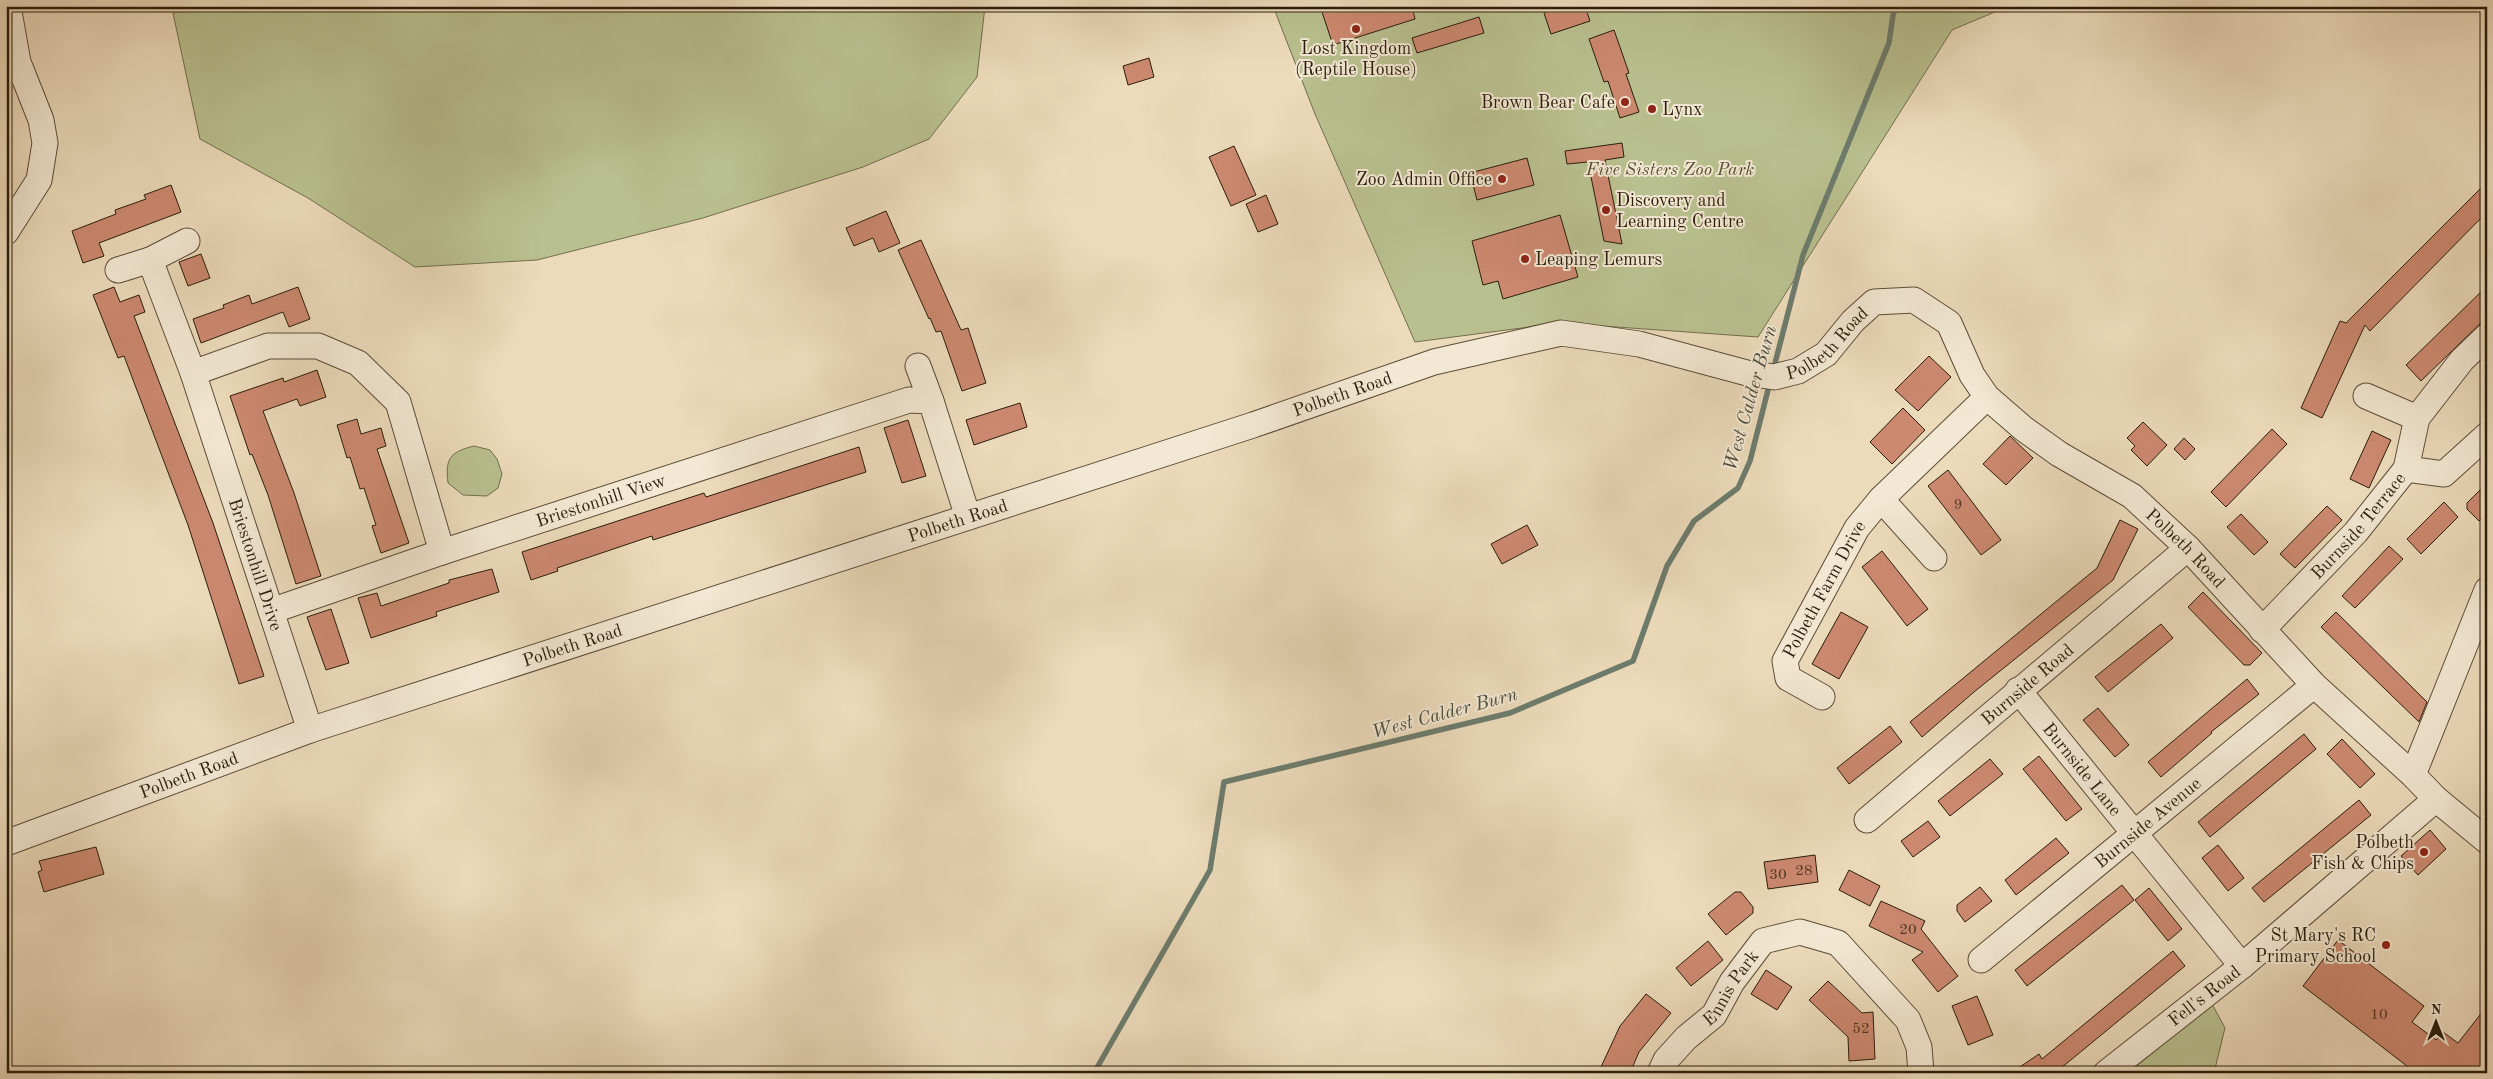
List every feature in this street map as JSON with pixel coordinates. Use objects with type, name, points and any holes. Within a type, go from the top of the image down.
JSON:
[{"type":"street","points":[[6,232],[39,180],[45,143],[40,120],[18,62],[8,6]]},
{"type":"street","points":[[118,270],[150,260],[187,241]]},
{"type":"street","points":[[150,260],[193,373],[268,346],[318,346],[358,363],[398,402],[442,552]]},
{"type":"street","name":"Polbeth Road","points":[[6,844],[310,730],[1253,425],[1417,367],[1561,333],[1640,344],[1747,373],[1774,378],[1798,371],[1826,354],[1853,321],[1874,302],[1914,300],[1949,323],[1972,375],[1987,397],[2024,429],[2060,454],[2132,496],[2188,548],[2314,685],[2413,775],[2436,799],[2487,841]]},
{"type":"street","name":"Burnside Terrace","points":[[2262,630],[2356,532],[2406,469],[2418,418],[2462,360],[2487,336]]},
{"type":"street","points":[[918,366],[968,517]]},
{"type":"street","name":"Briestonhill Drive","points":[[193,373],[310,730]]},
{"type":"street","points":[[2366,396],[2418,418]]},
{"type":"street","name":"Polbeth Farm Drive","points":[[1822,697],[1788,678],[1785,661],[1857,528],[1881,499],[1987,397]]},
{"type":"street","name":"Briestonhill View","points":[[271,611],[442,552],[909,400],[931,402]]},
{"type":"street","points":[[2406,469],[2444,474],[2487,435]]},
{"type":"street","name":"Polbeth Farm Drive","points":[[1881,499],[1934,558]]},
{"type":"street","name":"Burnside Road","points":[[1867,820],[2018,690],[2188,548]]},
{"type":"street","points":[[2413,775],[2487,590]]},
{"type":"street","name":"Burnside Avenue","points":[[1981,960],[2314,685]]},
{"type":"street","name":"Burnside Lane","points":[[2018,690],[2242,966]]},
{"type":"street","name":"Fell's Road","points":[[2106,1073],[2242,966],[2436,799]]},
{"type":"street","name":"Ennis Park","points":[[1660,1073],[1666,1060],[1686,1038],[1714,1015],[1732,982],[1763,941],[1800,932],[1838,943],[1908,1020],[1919,1047],[1921,1073]]},
{"type":"green space","points":[[220,6],[985,6],[977,77],[929,139],[863,167],[703,218],[537,260],[415,267],[308,198],[200,139],[173,13]]},
{"type":"green space","name":"Five Sisters Zoo Park","points":[[1273,6],[2009,6],[1952,30],[1758,337],[1560,323],[1415,342],[1315,114]]},
{"type":"green space","points":[[474,446],[490,450],[497,459],[502,474],[498,488],[487,496],[463,495],[448,483],[447,468],[451,457],[459,451]]},
{"type":"green space","points":[[2212,1004],[2225,1028],[2214,1073],[2128,1073]]},
{"type":"building","name":"Lost Kingdom (Reptile House)","points":[[1320,6],[1412,6],[1415,19],[1333,45]]},
{"type":"building","points":[[1564,6],[1585,6],[1590,21],[1551,34],[1544,13]]},
{"type":"building","points":[[1479,17],[1484,33],[1417,53],[1412,38]]},
{"type":"building","points":[[1614,30],[1629,73],[1626,74],[1639,112],[1620,118],[1608,81],[1604,82],[1589,39]]},
{"type":"building","points":[[1149,58],[1154,77],[1128,85],[1123,66]]},
{"type":"building","points":[[1622,143],[1624,157],[1605,160],[1622,244],[1604,241],[1588,162],[1567,164],[1565,151]]},
{"type":"building","points":[[1234,146],[1256,195],[1231,206],[1209,157]]},
{"type":"building","name":"Zoo Admin Office","points":[[1527,158],[1534,185],[1477,200],[1470,173]]},
{"type":"building","points":[[2487,182],[2487,212],[2370,331],[2365,325],[2322,418],[2301,408],[2340,321],[2346,323]]},
{"type":"building","points":[[171,185],[181,212],[99,243],[104,256],[83,263],[72,231],[116,214],[115,210],[146,199],[144,195]]},
{"type":"building","points":[[1266,195],[1278,224],[1258,232],[1246,204]]},
{"type":"building","points":[[886,211],[900,243],[879,252],[873,238],[854,246],[846,228]]},
{"type":"building","name":"Leaping Lemurs","points":[[1560,215],[1578,277],[1503,299],[1498,281],[1483,285],[1472,241]]},
{"type":"building","points":[[921,240],[961,330],[968,328],[986,383],[962,391],[941,331],[936,332],[929,319],[898,250]]},
{"type":"building","points":[[201,254],[210,278],[188,286],[179,262]]},
{"type":"building","points":[[2487,286],[2487,317],[2421,381],[2406,365]]},
{"type":"building","points":[[114,287],[120,302],[139,295],[145,312],[134,316],[213,523],[264,676],[239,684],[188,525],[124,356],[118,358],[93,295]]},
{"type":"building","points":[[298,287],[310,319],[289,327],[283,312],[201,343],[193,319],[224,308],[223,305],[249,295],[252,304]]},
{"type":"building","points":[[1929,356],[1951,377],[1918,411],[1895,390]]},
{"type":"building","points":[[317,370],[326,397],[300,406],[297,399],[263,411],[294,493],[321,576],[296,584],[268,495],[252,454],[250,455],[230,396],[283,378],[284,382]]},
{"type":"building","points":[[1020,403],[1027,427],[974,445],[966,420]]},
{"type":"building","points":[[1903,408],[1925,430],[1892,464],[1870,442]]},
{"type":"building","points":[[357,419],[361,434],[381,428],[386,446],[377,449],[409,543],[381,553],[372,526],[376,525],[364,488],[360,489],[350,457],[347,458],[337,425]]},
{"type":"building","points":[[908,420],[926,476],[902,483],[884,428]]},
{"type":"building","points":[[2143,422],[2167,445],[2147,466],[2131,450],[2135,446],[2127,438]]},
{"type":"building","points":[[2272,429],[2287,444],[2226,507],[2211,492]]},
{"type":"building","points":[[2372,431],[2391,440],[2369,488],[2350,479]]},
{"type":"building","points":[[2010,436],[2033,458],[2006,485],[1983,464]]},
{"type":"building","points":[[2184,438],[2195,449],[2185,460],[2174,449]]},
{"type":"building","points":[[859,447],[866,472],[653,540],[652,536],[557,568],[558,571],[531,580],[522,552],[704,493],[706,497]]},
{"type":"building","points":[[1948,470],[2001,540],[1981,555],[1928,486]]},
{"type":"building","points":[[2487,483],[2487,513],[2479,521],[2467,509],[2467,503]]},
{"type":"building","points":[[2444,502],[2458,517],[2421,554],[2407,539]]},
{"type":"building","points":[[2327,506],[2342,520],[2295,568],[2280,554]]},
{"type":"building","points":[[2241,514],[2268,542],[2254,555],[2227,527]]},
{"type":"building","points":[[2120,520],[2138,529],[2113,580],[1974,692],[1922,737],[1910,722],[2097,568]]},
{"type":"building","points":[[1527,525],[1538,545],[1502,564],[1491,544]]},
{"type":"building","points":[[2389,546],[2403,559],[2355,608],[2342,596]]},
{"type":"building","points":[[1882,551],[1928,609],[1907,626],[1862,567]]},
{"type":"building","points":[[492,569],[499,592],[436,612],[437,616],[371,638],[358,598],[377,593],[381,606],[449,583],[449,580]]},
{"type":"building","points":[[2203,592],[2262,653],[2250,665],[2244,665],[2188,607]]},
{"type":"building","points":[[331,609],[349,663],[326,670],[307,617]]},
{"type":"building","points":[[1841,612],[1868,627],[1839,679],[1812,664]]},
{"type":"building","points":[[2336,612],[2427,702],[2419,722],[2321,627]]},
{"type":"building","points":[[2161,624],[2173,638],[2108,692],[2095,677]]},
{"type":"building","points":[[2247,679],[2259,694],[2211,732],[2161,777],[2148,762]]},
{"type":"building","points":[[2098,708],[2129,745],[2115,757],[2083,720]]},
{"type":"building","points":[[1890,726],[1902,742],[1849,784],[1837,768]]},
{"type":"building","points":[[2304,734],[2316,749],[2210,837],[2198,822]]},
{"type":"building","points":[[2342,739],[2375,774],[2360,788],[2327,754]]},
{"type":"building","points":[[2039,756],[2082,809],[2066,821],[2023,769]]},
{"type":"building","points":[[1990,759],[2003,774],[1950,816],[1938,801]]},
{"type":"building","points":[[2359,800],[2371,815],[2264,902],[2252,888]]},
{"type":"building","points":[[1928,821],[1940,837],[1913,857],[1901,841]]},
{"type":"building","name":"Polbeth Fish & Chips","points":[[2430,830],[2446,849],[2418,875],[2401,856]]},
{"type":"building","points":[[2056,838],[2069,853],[2016,895],[2005,880]]},
{"type":"building","points":[[2218,845],[2244,878],[2228,891],[2202,858]]},
{"type":"building","points":[[96,847],[104,874],[44,892],[38,872],[42,870],[39,861]]},
{"type":"building","points":[[1815,855],[1818,882],[1768,889],[1764,862]]},
{"type":"building","points":[[1849,870],[1880,886],[1870,906],[1839,890]]},
{"type":"building","points":[[2122,885],[2134,900],[2027,986],[2015,970]]},
{"type":"building","points":[[1980,887],[1992,901],[1965,922],[1957,911],[1957,905]]},
{"type":"building","points":[[2149,888],[2182,929],[2168,941],[2135,900]]},
{"type":"building","points":[[1735,892],[1741,892],[1753,907],[1753,913],[1726,935],[1708,914]]},
{"type":"building","points":[[1881,901],[1925,921],[1921,929],[1958,976],[1938,992],[1912,960],[1923,952],[1869,926]]},
{"type":"building","points":[[2338,940],[2424,1006],[2412,1022],[2436,1040],[2443,1032],[2458,1043],[2487,1006],[2487,1073],[2416,1073],[2303,986]]},
{"type":"building","points":[[1708,941],[1723,960],[1691,986],[1676,968]]},
{"type":"building","points":[[2173,951],[2185,966],[2055,1073],[2011,1073],[2039,1054],[2042,1059]]},
{"type":"building","points":[[1766,970],[1792,987],[1777,1010],[1751,994]]},
{"type":"building","points":[[1828,981],[1862,1013],[1873,1012],[1875,1059],[1849,1061],[1848,1037],[1809,1000]]},
{"type":"building","points":[[1646,994],[1671,1013],[1639,1052],[1630,1073],[1614,1073],[1601,1067],[1620,1026]]},
{"type":"building","points":[[1977,996],[1993,1035],[1968,1045],[1952,1006]]},
{"type":"waterway","name":"West Calder Burn","points":[[1773,371],[1803,255],[1889,43],[1893,15],[1897,6]]},
{"type":"waterway","name":"West Calder Burn","points":[[1094,1073],[1210,870],[1224,782],[1510,713],[1633,661],[1667,566],[1694,521],[1738,488],[1750,461],[1770,382]]},
{"type":"place","name":"Lost Kingdom (Reptile House)","points":[[1356,29]]},
{"type":"place","name":"Brown Bear Cafe","points":[[1625,102]]},
{"type":"place","name":"Lynx","points":[[1652,109]]},
{"type":"place","name":"Zoo Admin Office","points":[[1502,179]]},
{"type":"place","name":"Discovery and Learning Centre","points":[[1606,210]]},
{"type":"place","name":"Leaping Lemurs","points":[[1525,259]]},
{"type":"place","name":"Polbeth Fish & Chips","points":[[2424,852]]},
{"type":"place","name":"St Mary's RC Primary School","points":[[2386,945]]}]
